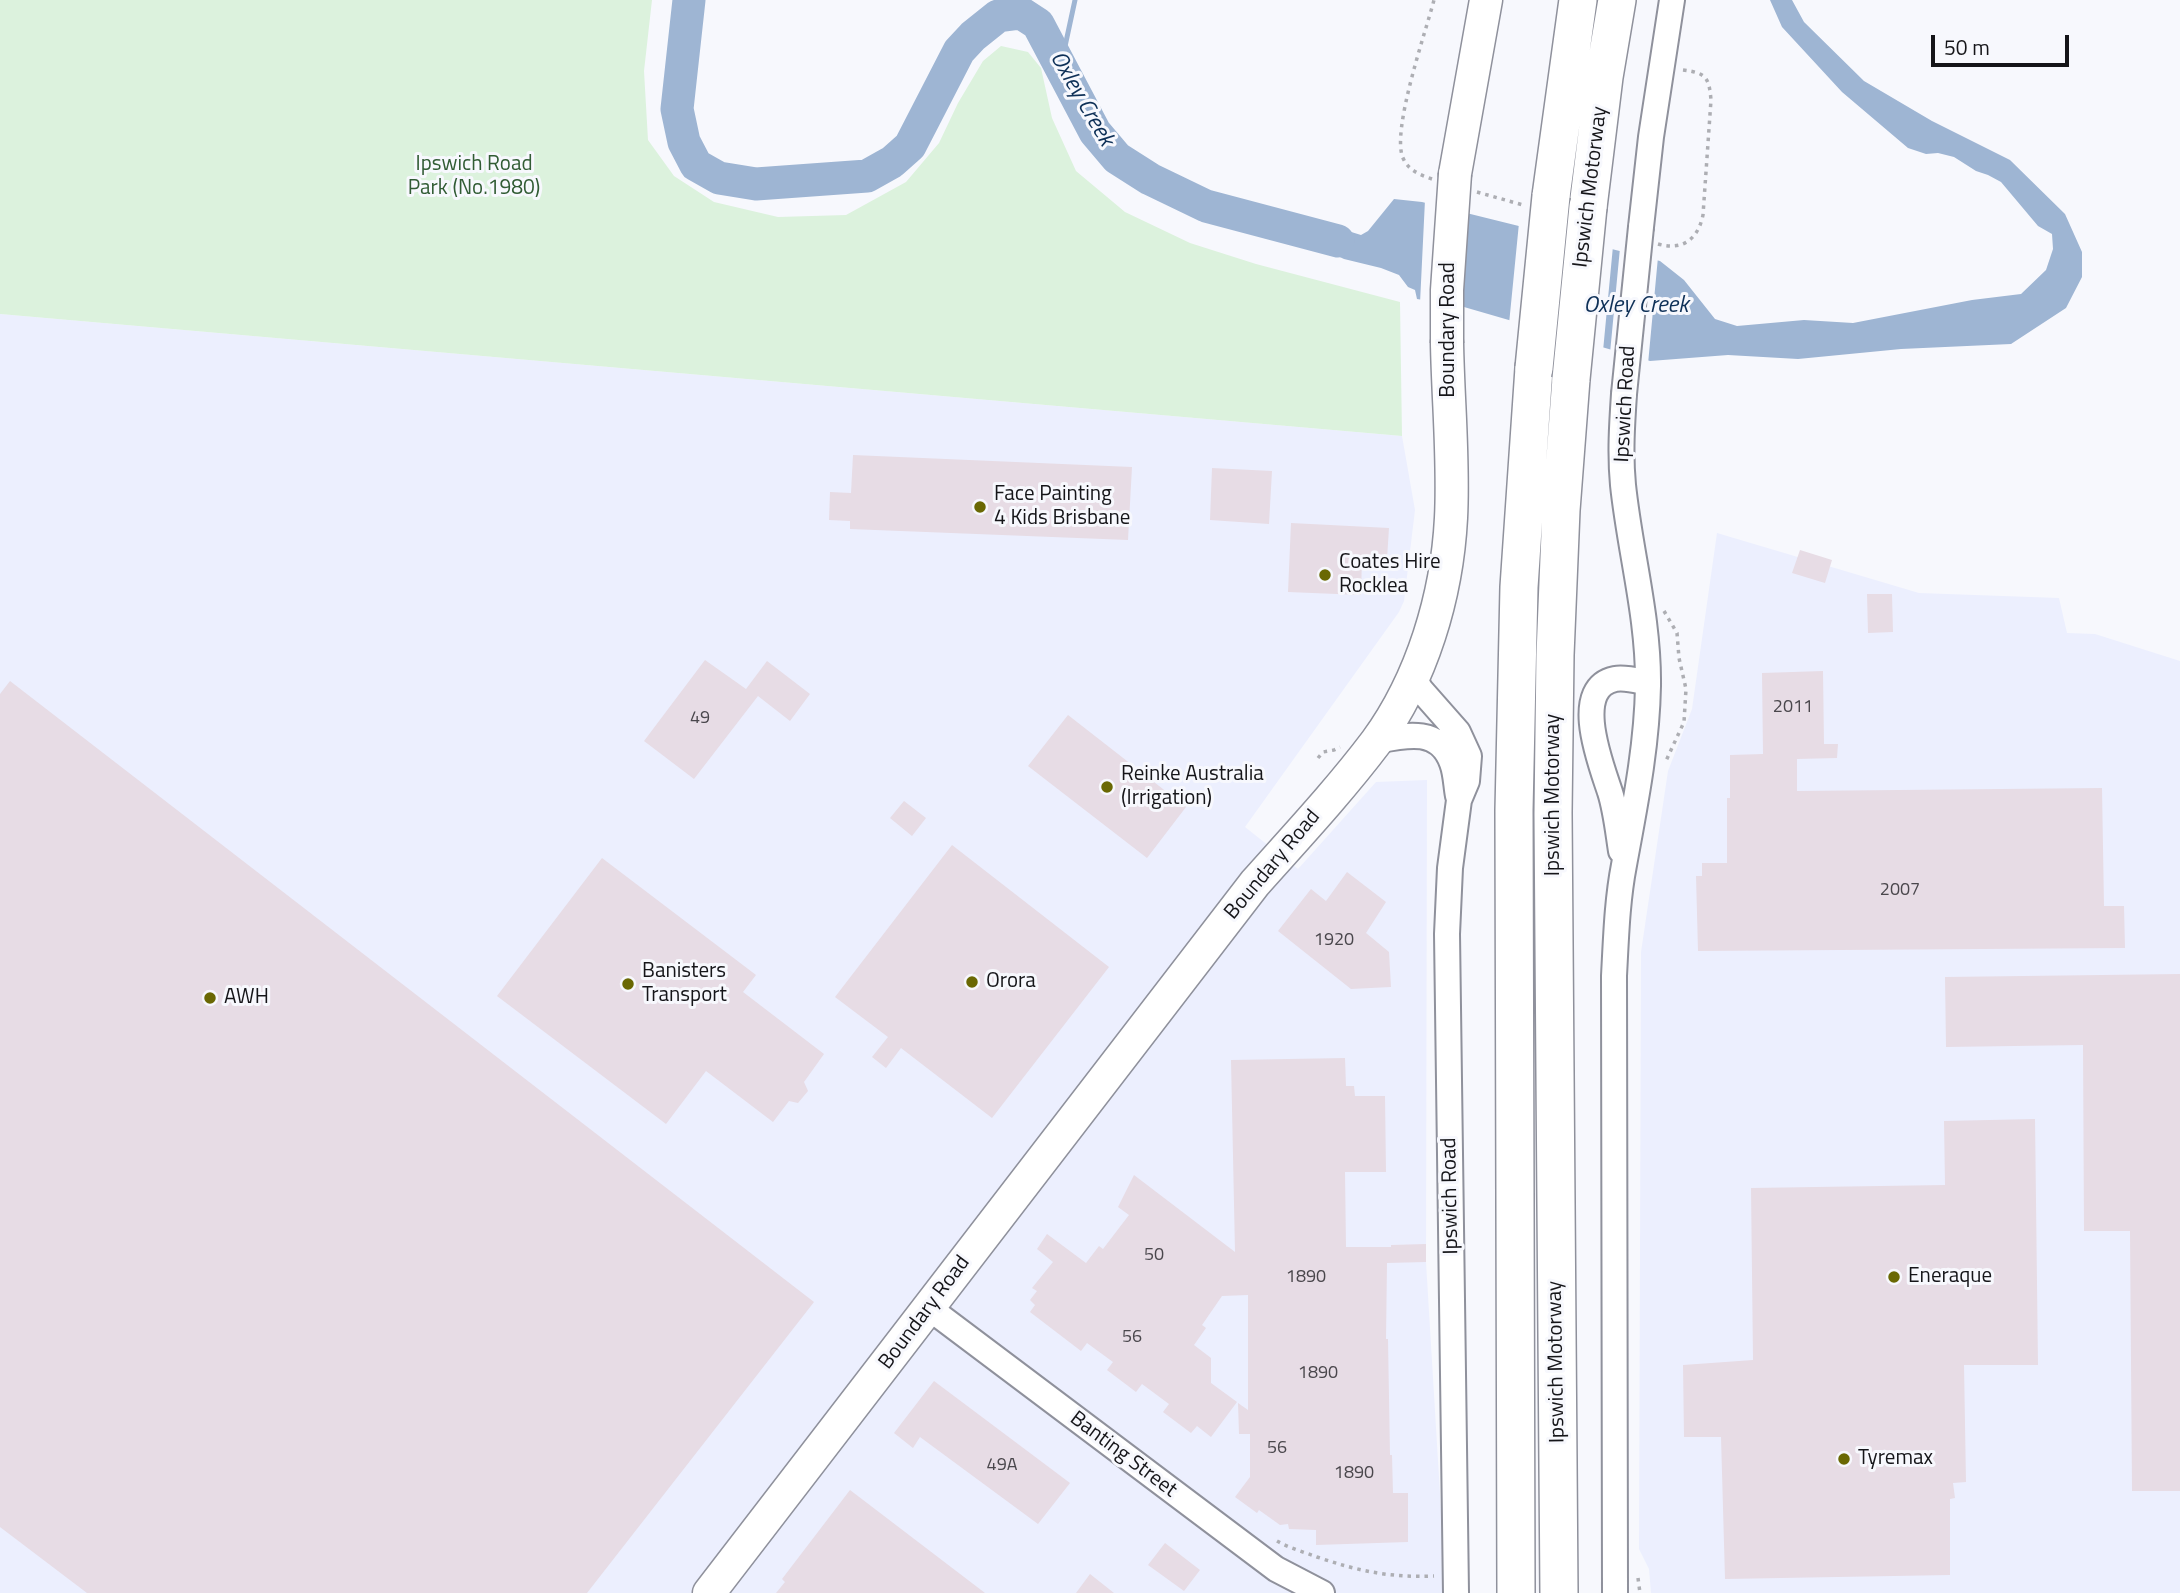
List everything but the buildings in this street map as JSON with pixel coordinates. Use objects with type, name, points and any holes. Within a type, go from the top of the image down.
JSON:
[{"type":"highway","name":"Ipswich Motorway","points":[[1516,1593],[1514,810],[1520,574],[1534,368],[1539,201],[1578,0]]},
{"type":"highway","name":"Ipswich Motorway","points":[[1559,1593],[1553,813],[1555,655],[1561,510],[1571,379],[1588,207],[1604,77],[1617,0]]},
{"type":"main road","name":"Boundary Road","points":[[709,1593],[1255,883],[1376,741],[1413,677],[1435,616],[1449,541],[1451,490],[1447,290],[1456,182],[1486,0]]},
{"type":"street","name":"Ipswich Road","points":[[1615,1593],[1613,1040],[1616,928],[1623,868],[1645,739],[1648,683],[1642,610],[1621,455],[1624,394],[1648,235],[1651,137],[1672,0]]},
{"type":"street","name":"Ipswich Road","points":[[1413,677],[1458,732],[1466,745],[1470,768],[1459,800],[1450,868],[1447,934],[1456,1593]]},
{"type":"street","name":"Ipswich Road","points":[[1623,868],[1614,808],[1595,747],[1592,714],[1596,696],[1605,683],[1620,678],[1648,683]]},
{"type":"street","name":"Ipswich Road","points":[[1376,741],[1412,734],[1434,741],[1445,750],[1452,761],[1459,800]]},
{"type":"street","name":"Banting Street","points":[[929,1308],[1276,1569],[1322,1593]]},
{"type":"path","points":[[1434,0],[1404,110],[1400,150],[1404,160],[1414,171],[1539,201]]},
{"type":"path","points":[[1648,235],[1676,247],[1687,243],[1701,225],[1703,215],[1711,100],[1709,82],[1699,72],[1681,69]]},
{"type":"path","points":[[1318,758],[1323,752],[1344,744]]},
{"type":"path","points":[[1273,1539],[1343,1566],[1378,1575],[1405,1578],[1434,1576]]},
{"type":"shaded area","points":[[0,314],[1402,436],[1415,510],[1404,601],[1399,612],[1245,827],[1298,869],[1376,782],[1427,780],[1426,1262],[1446,1593],[0,1593]]},
{"type":"shaded area","points":[[1717,533],[1919,593],[2059,598],[2067,633],[2095,634],[2180,661],[2180,1593],[1651,1593],[1649,1569],[1639,1549],[1641,952],[1668,771],[1692,709]]},
{"type":"green space","name":"Ipswich Road Park (No.1980)","points":[[0,0],[652,0],[644,71],[648,140],[674,176],[714,202],[778,217],[846,215],[906,182],[939,143],[958,103],[983,61],[1001,46],[1028,52],[1041,68],[1052,118],[1076,171],[1125,212],[1190,243],[1256,264],[1400,302],[1402,436],[0,314]]},
{"type":"water","name":"Oxley Creek","points":[[1770,0],[1792,0],[1804,22],[1864,81],[1932,121],[2010,160],[2065,214],[2082,252],[2082,277],[2066,308],[2011,344],[1901,349],[1798,359],[1728,355],[1650,361],[1464,307],[1417,299],[1415,290],[1408,287],[1399,275],[1291,240],[1296,215],[1361,235],[1368,231],[1394,199],[1422,202],[1660,261],[1684,280],[1715,319],[1737,326],[1804,320],[1853,323],[1972,300],[2021,294],[2046,270],[2053,249],[2052,234],[2038,226],[2001,182],[1954,157],[1938,153],[1926,154],[1908,148],[1842,92],[1782,27]]},
{"type":"pier","points":[[1425,200],[1467,210],[1461,311],[1420,303]]},
{"type":"pier","points":[[1519,223],[1613,246],[1603,351],[1509,324]]},
{"type":"pier","points":[[1620,248],[1658,257],[1648,364],[1610,353]]},
{"type":"waterway","name":"Oxley Creek","points":[[689,0],[677,109],[684,142],[696,165],[719,178],[756,184],[867,176],[892,162],[910,146],[959,51],[973,36],[998,16],[1021,13],[1038,24],[1095,132],[1117,158],[1150,179],[1206,206],[1338,241]]},
{"type":"waterway","points":[[1061,65],[1075,0]]},
{"type":"place","name":"Face Painting 4 Kids Brisbane","points":[[980,507]]},
{"type":"place","name":"Coates Hire Rocklea","points":[[1325,575]]},
{"type":"place","name":"Reinke Australia (Irrigation)","points":[[1107,787]]},
{"type":"place","name":"Orora","points":[[972,982]]},
{"type":"place","name":"Banisters Transport","points":[[628,984]]},
{"type":"place","name":"AWH","points":[[210,998]]},
{"type":"place","name":"Eneraque","points":[[1894,1277]]},
{"type":"place","name":"Tyremax","points":[[1844,1459]]}]
